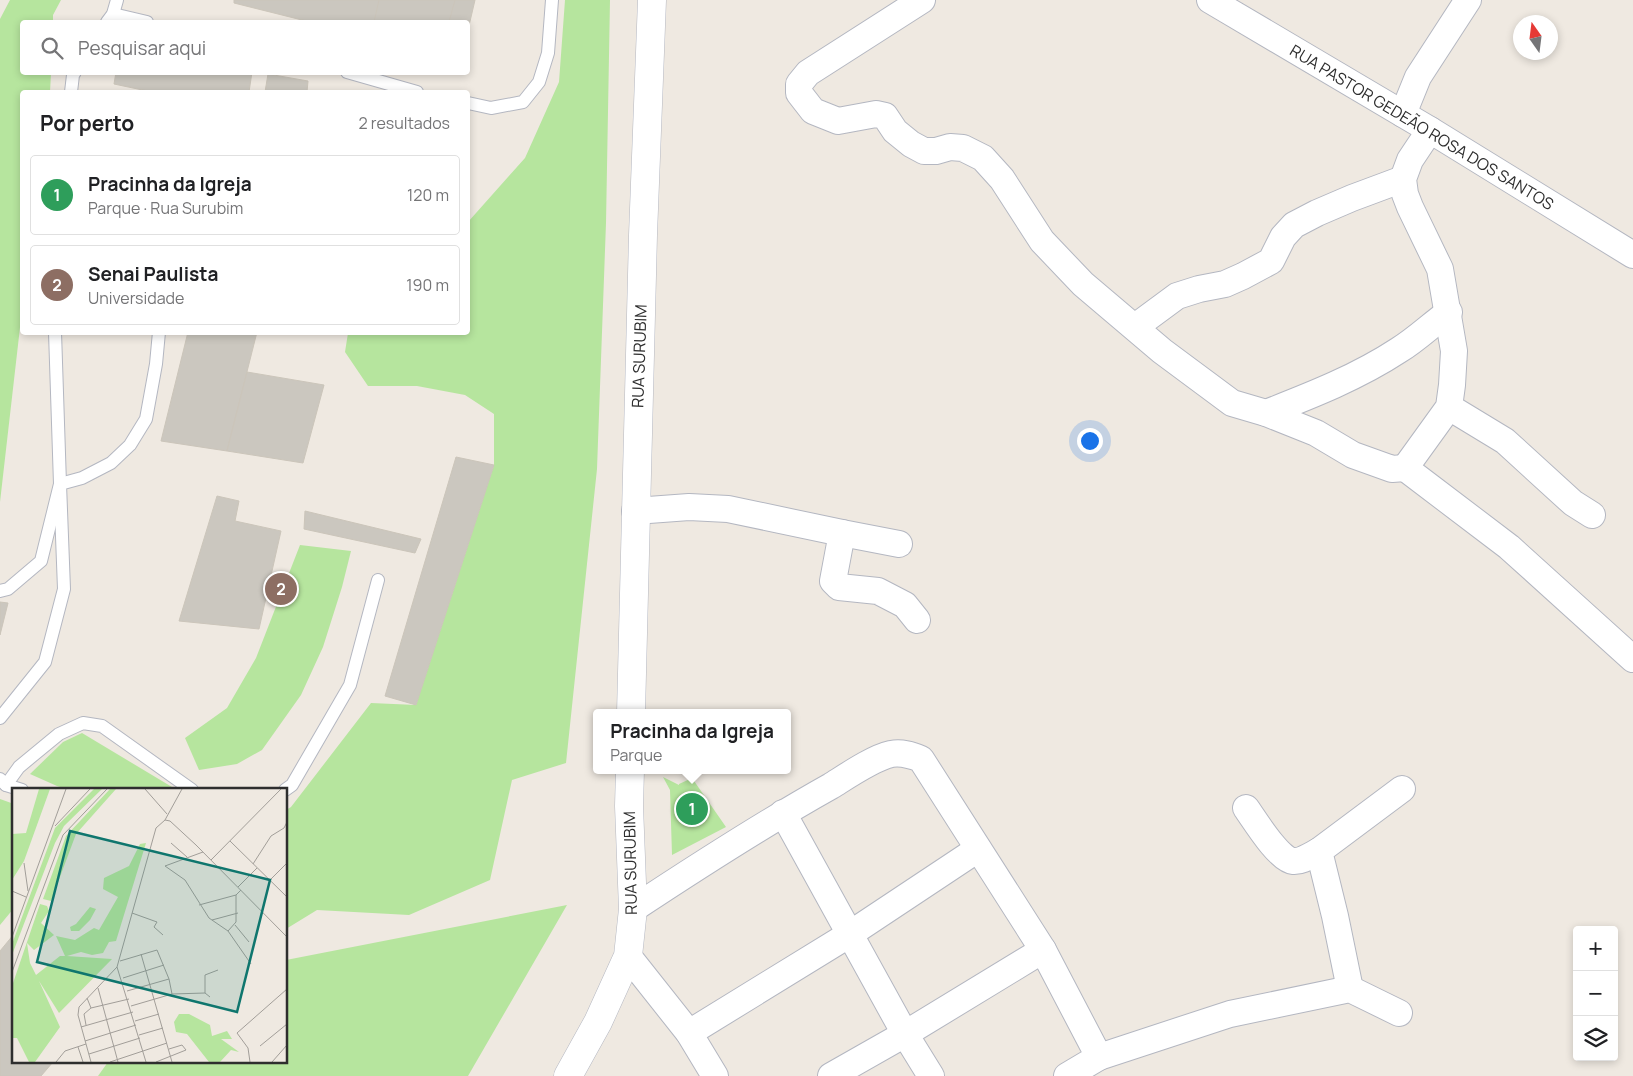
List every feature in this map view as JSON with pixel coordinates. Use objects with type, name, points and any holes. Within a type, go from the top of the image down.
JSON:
[{"type":"street","name":"RUA SURUBIM","points":[[631,709],[642,245],[652,0]]},
{"type":"street","points":[[922,0],[808,73],[799,84],[799,93],[813,111],[838,121],[876,114],[885,116],[895,131],[911,144],[924,151],[936,151],[950,147],[963,148],[983,158],[1002,179],[1042,241],[1083,284],[1162,351],[1232,402],[1266,412],[1316,433],[1353,455],[1392,469],[1405,468],[1509,547],[1633,659]]},
{"type":"street","name":"RUA PASTOR GEDEÃO ROSA DOS SANTOS","points":[[1210,0],[1430,130],[1633,255]]},
{"type":"street","points":[[1403,114],[1418,77],[1468,0]]},
{"type":"street","points":[[1405,468],[1449,407],[1454,351],[1449,312],[1440,268],[1405,194],[1403,179],[1410,160],[1430,130]]},
{"type":"street","points":[[1134,327],[1177,296],[1225,284],[1271,261],[1284,237],[1294,225],[1352,198],[1403,179]]},
{"type":"street","points":[[1266,412],[1318,393],[1362,372],[1401,349],[1449,312]]},
{"type":"street","points":[[1449,407],[1505,441],[1573,503],[1592,515]]},
{"type":"street","points":[[635,511],[689,507],[728,510],[899,544]]},
{"type":"street","points":[[842,533],[833,581],[839,586],[878,591],[905,605],[917,620]]},
{"type":"street","points":[[633,909],[782,813],[882,757],[902,753],[911,754],[921,759],[1043,950],[1099,1057]]},
{"type":"street","name":"RUA SURUBIM","points":[[568,1076],[598,1022],[628,956],[633,909],[629,806],[630,774]]},
{"type":"street","points":[[1246,808],[1279,852],[1288,860],[1293,861],[1300,860],[1319,851],[1402,789]]},
{"type":"street","points":[[782,813],[905,1034],[931,1076]]},
{"type":"street","points":[[689,1033],[850,934],[978,849]]},
{"type":"street","points":[[1319,851],[1350,989]]},
{"type":"street","points":[[832,1076],[1043,950]]},
{"type":"street","points":[[628,956],[689,1033],[715,1076]]},
{"type":"street","points":[[1067,1076],[1099,1057],[1196,1024],[1230,1014],[1350,989],[1399,1013]]},
{"type":"lane","points":[[118,0],[110,18],[128,20]]},
{"type":"lane","points":[[470,103],[491,108],[523,102],[539,82],[548,53],[552,0]]},
{"type":"lane","points":[[71,90],[73,75]]},
{"type":"lane","points":[[358,75],[410,90]]},
{"type":"lane","points":[[0,718],[45,662],[64,589],[55,335]]},
{"type":"lane","points":[[60,484],[82,478],[111,463],[130,445],[146,419],[156,364],[159,335]]},
{"type":"lane","points":[[0,591],[8,589],[41,561],[60,484]]},
{"type":"lane","points":[[288,788],[292,785],[350,685],[378,580]]},
{"type":"lane","points":[[17,788],[3,782],[19,766],[59,734],[83,723],[102,726],[189,788]]},
{"type":"green space","points":[[10,0],[61,0],[53,15],[53,20],[20,20],[20,75],[51,75],[50,90],[20,90],[20,327],[0,502],[0,19]]},
{"type":"green space","points":[[565,0],[610,0],[606,223],[597,469],[566,763],[512,780],[490,880],[409,915],[317,910],[288,928],[288,809],[371,703],[416,705],[494,465],[494,414],[465,395],[417,386],[368,386],[345,352],[348,335],[470,335],[470,220],[525,158],[559,82]]},
{"type":"green space","points":[[300,545],[351,551],[323,647],[301,695],[262,750],[237,764],[199,770],[185,738],[227,708],[256,658]]},
{"type":"green space","points":[[82,733],[174,788],[64,788],[30,774],[63,742]]},
{"type":"green space","points":[[663,777],[679,785],[692,778],[726,827],[672,855],[670,790]]},
{"type":"green space","points":[[0,799],[12,803],[12,910],[0,925]]},
{"type":"green space","points":[[567,905],[468,1076],[98,1076],[107,1064],[288,1064],[288,960]]},
{"type":"building","points":[[234,0],[475,0],[470,21],[302,20],[234,3]]},
{"type":"building","points":[[379,0],[455,0],[450,20],[374,20]]},
{"type":"building","points":[[116,75],[252,75],[249,90],[142,90],[114,84]]},
{"type":"building","points":[[268,75],[308,81],[307,90],[265,90]]},
{"type":"building","points":[[187,335],[256,335],[227,451],[161,441]]},
{"type":"building","points":[[247,372],[324,385],[303,463],[227,451]]},
{"type":"building","points":[[456,457],[494,465],[416,705],[385,696]]},
{"type":"building","points":[[217,496],[239,501],[235,521],[281,531],[259,629],[179,621]]},
{"type":"building","points":[[305,511],[421,539],[415,553],[304,529]]},
{"type":"building","points":[[0,602],[8,603],[0,635]]},
{"type":"building","points":[[12,936],[12,1064],[51,1064],[41,1076],[0,1076],[0,951]]},
{"type":"place","name":"Senai Paulista","points":[[281,589]]},
{"type":"place","name":"Pracinha da Igreja","points":[[692,809]]}]
